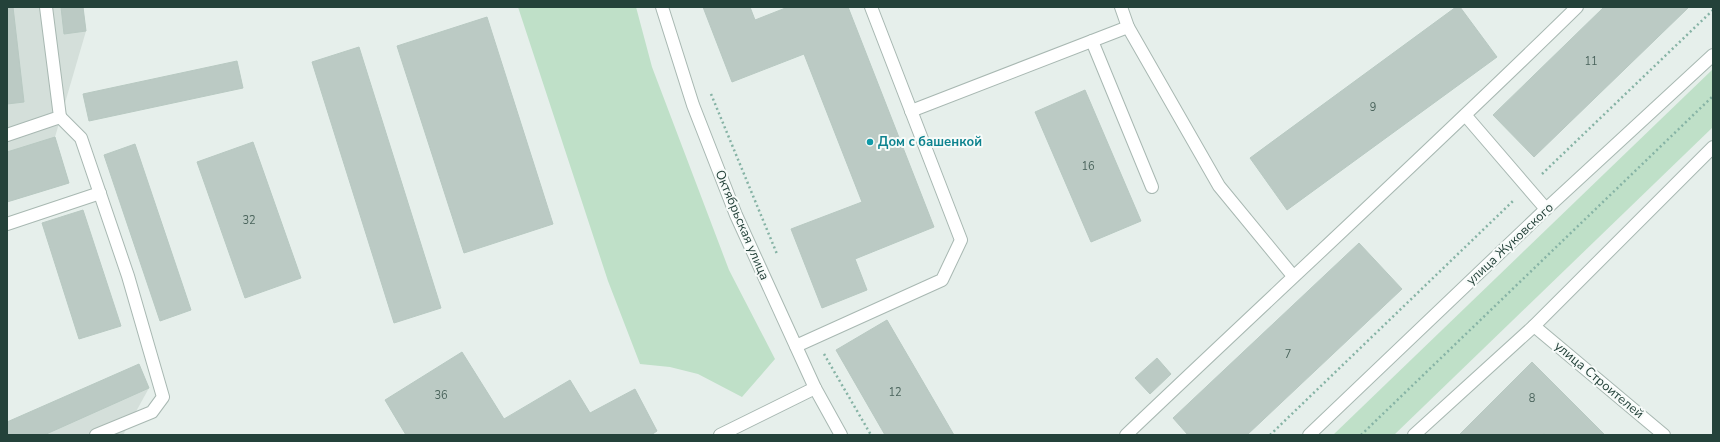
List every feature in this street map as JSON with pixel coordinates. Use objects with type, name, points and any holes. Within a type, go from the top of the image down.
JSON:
[{"type":"street","points":[[46,7],[60,117],[81,138],[128,276],[163,397],[152,412],[96,435]]},
{"type":"street","name":"Октябрьская улица","points":[[662,7],[693,105],[730,200],[815,388],[841,435]]},
{"type":"street","points":[[796,346],[942,280],[961,240],[871,7]]},
{"type":"street","points":[[1121,7],[1128,27],[1219,186],[1293,276]]},
{"type":"street","points":[[1126,435],[1293,276],[1466,116],[1577,7]]},
{"type":"street","points":[[911,110],[1128,27]]},
{"type":"street","points":[[1092,41],[1152,187]]},
{"type":"street","name":"улица Жуковского","points":[[1309,435],[1546,209],[1713,55]]},
{"type":"street","points":[[1466,116],[1546,209]]},
{"type":"street","points":[[7,135],[60,117]]},
{"type":"street","points":[[1414,435],[1534,326],[1713,147]]},
{"type":"street","points":[[7,224],[100,193]]},
{"type":"street","name":"улица Строителей","points":[[1534,326],[1664,435]]},
{"type":"street","points":[[720,435],[815,388]]},
{"type":"path","points":[[1270,435],[1713,10]]},
{"type":"path","points":[[708,87],[780,261]]},
{"type":"path","points":[[1361,435],[1713,96]]},
{"type":"path","points":[[814,338],[871,435]]},
{"type":"shaded area","points":[[7,7],[83,7],[86,31],[55,137],[69,183],[7,202]]},
{"type":"shaded area","points":[[149,388],[123,435],[7,435],[7,422]]},
{"type":"green space","points":[[518,7],[636,7],[652,67],[729,270],[775,359],[742,397],[698,374],[670,367],[640,364],[608,281]]},
{"type":"green space","points":[[1713,69],[1713,127],[1394,435],[1333,435]]},
{"type":"building","points":[[7,7],[13,7],[24,102],[7,104]]},
{"type":"building","points":[[61,7],[83,7],[86,31],[64,34]]},
{"type":"building","name":"Дом с башенкой","points":[[703,7],[750,7],[755,20],[788,7],[848,7],[934,227],[855,259],[867,290],[822,308],[791,229],[862,202],[804,54],[732,82]]},
{"type":"building","points":[[1456,7],[1460,7],[1497,57],[1287,210],[1250,158]]},
{"type":"building","points":[[1604,7],[1689,7],[1534,157],[1493,115]]},
{"type":"building","points":[[487,17],[553,224],[464,253],[397,46]]},
{"type":"building","points":[[359,47],[441,308],[394,323],[312,62]]},
{"type":"building","points":[[237,61],[243,88],[89,121],[83,94]]},
{"type":"building","points":[[1085,90],[1141,221],[1091,242],[1035,112]]},
{"type":"building","points":[[55,137],[69,183],[7,202],[7,152]]},
{"type":"building","points":[[253,142],[301,278],[245,298],[197,162]]},
{"type":"building","points":[[135,144],[191,310],[160,321],[104,155]]},
{"type":"building","points":[[83,210],[121,326],[79,339],[42,223]]},
{"type":"building","points":[[1359,243],[1402,289],[1247,435],[1188,435],[1173,418]]},
{"type":"building","points":[[887,320],[954,435],[885,435],[836,350]]},
{"type":"building","points":[[462,352],[504,419],[570,380],[590,413],[635,389],[657,431],[651,435],[406,435],[385,400]]},
{"type":"building","points":[[1157,358],[1171,374],[1150,394],[1135,378]]},
{"type":"building","points":[[1532,362],[1605,435],[1546,435],[1544,433],[1542,435],[1459,435]]},
{"type":"building","points":[[139,364],[149,388],[44,435],[7,435],[7,422]]},
{"type":"place","name":"Дом с башенкой","points":[[870,142]]}]
